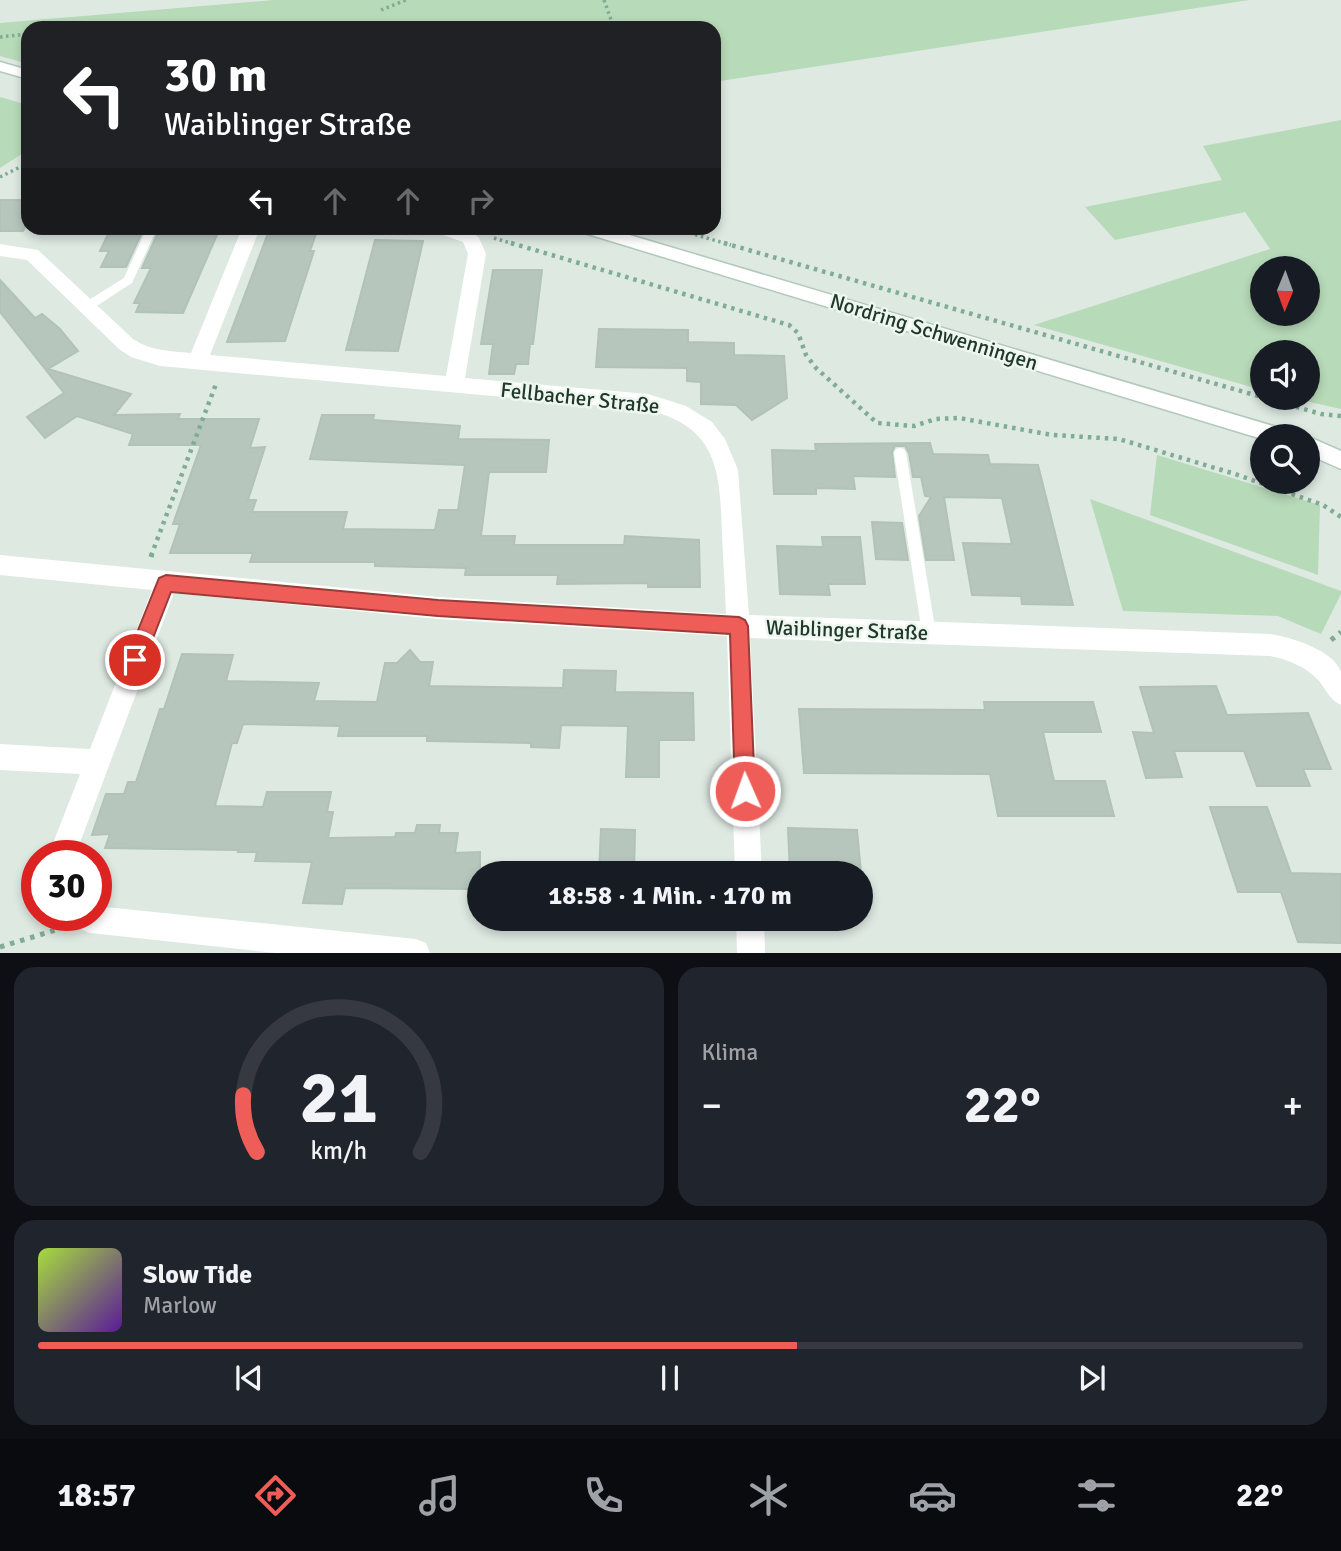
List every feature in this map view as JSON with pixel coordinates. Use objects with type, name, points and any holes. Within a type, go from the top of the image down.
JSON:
[{"type":"street","points":[[0,66],[21,73]]},
{"type":"street","points":[[197,363],[248,235]]},
{"type":"street","points":[[454,385],[477,254],[467,235]]},
{"type":"street","name":"Nordring Schwenningen","points":[[610,235],[1250,427]]},
{"type":"street","name":"Fellbacher Straße","points":[[0,250],[32,254],[138,352],[160,358],[648,402],[674,408],[708,430],[719,446],[728,478],[739,626],[748,861]]},
{"type":"street","points":[[1320,445],[1341,446]]},
{"type":"street","points":[[1320,450],[1341,460]]},
{"type":"street","name":"Waiblinger Straße","points":[[0,565],[438,608],[739,626],[1281,646],[1311,656],[1332,677],[1341,693]]},
{"type":"street","points":[[67,840],[154,582]]},
{"type":"street","points":[[0,757],[95,762]]},
{"type":"street","points":[[112,920],[416,953]]},
{"type":"street","points":[[750,931],[751,953]]},
{"type":"lane","points":[[88,306],[128,280],[149,235]]},
{"type":"lane","points":[[900,453],[929,633]]},
{"type":"path","points":[[381,10],[406,0]]},
{"type":"path","points":[[604,0],[612,21]]},
{"type":"path","points":[[0,37],[21,35]]},
{"type":"path","points":[[0,177],[21,166]]},
{"type":"path","points":[[696,235],[1185,376],[1321,414],[1341,416]]},
{"type":"path","points":[[472,240],[489,237],[507,240],[789,326],[798,333],[806,355],[816,368],[877,423],[914,426],[936,419],[958,418],[1052,435],[1119,439],[1235,474],[1323,505],[1341,517]]},
{"type":"path","points":[[154,582],[223,365]]},
{"type":"path","points":[[0,947],[45,931]]},
{"type":"green space","points":[[274,0],[1249,0],[721,81],[721,21],[24,21]]},
{"type":"green space","points":[[21,21],[21,62],[0,56],[0,23]]},
{"type":"green space","points":[[0,97],[21,103],[21,154],[0,168]]},
{"type":"green space","points":[[1341,120],[1341,409],[1320,404],[1320,340],[1250,340],[1250,387],[1034,325],[1270,249],[1245,212],[1115,240],[1085,207],[1222,180],[1203,146]]},
{"type":"green space","points":[[1157,455],[1250,484],[1250,494],[1284,494],[1320,505],[1318,575],[1150,515]]},
{"type":"green space","points":[[1090,499],[1341,591],[1341,594],[1321,634],[1278,616],[1123,611]]},
{"type":"building","points":[[0,200],[21,200],[21,231],[0,231]]},
{"type":"building","points":[[108,235],[141,235],[126,267],[101,267],[109,251],[100,251]]},
{"type":"building","points":[[157,235],[217,235],[183,313],[136,312],[140,303],[134,303],[151,268],[142,268]]},
{"type":"building","points":[[267,235],[316,235],[310,251],[314,251],[285,341],[227,342]]},
{"type":"building","points":[[375,240],[423,241],[398,351],[346,350]]},
{"type":"building","points":[[493,270],[542,270],[528,364],[516,364],[514,374],[489,374],[493,344],[481,344]]},
{"type":"building","points":[[0,280],[35,318],[42,314],[60,329],[78,351],[48,369],[131,394],[114,415],[180,414],[178,419],[259,419],[250,448],[265,447],[248,500],[256,500],[252,512],[347,512],[343,529],[435,530],[439,510],[458,510],[465,465],[310,459],[322,415],[374,415],[373,420],[460,426],[458,439],[549,440],[546,472],[489,472],[481,536],[515,536],[514,545],[624,545],[625,536],[699,540],[700,587],[648,587],[648,583],[557,584],[558,575],[465,575],[466,568],[375,566],[375,562],[250,562],[253,553],[170,553],[180,524],[173,524],[201,445],[129,445],[133,434],[77,416],[45,438],[27,417],[64,393],[0,312]]},
{"type":"building","points":[[599,329],[688,330],[688,342],[734,343],[734,355],[784,356],[787,398],[752,420],[736,405],[701,404],[701,382],[687,381],[687,368],[596,367]]},
{"type":"building","points":[[930,443],[933,454],[988,455],[990,464],[1038,465],[1073,605],[1022,604],[1021,596],[972,595],[963,543],[1012,544],[1002,498],[944,497],[954,560],[926,560],[919,516],[931,497],[925,496],[921,477],[913,477],[909,453],[905,446],[895,446],[892,452],[895,477],[853,476],[855,489],[816,488],[816,494],[774,494],[772,450],[816,451],[815,444]]},
{"type":"building","points":[[872,522],[902,523],[908,560],[876,559]]},
{"type":"building","points":[[822,537],[860,537],[865,584],[828,584],[830,595],[780,594],[777,546],[823,547]]},
{"type":"building","points":[[410,650],[420,662],[433,662],[429,686],[563,688],[564,670],[616,671],[615,692],[693,693],[694,740],[659,740],[659,777],[626,777],[628,726],[561,725],[559,748],[531,747],[531,743],[427,741],[427,736],[338,736],[340,726],[243,724],[237,743],[232,743],[215,806],[263,807],[267,792],[331,792],[327,812],[333,812],[328,838],[395,837],[396,833],[415,833],[417,825],[440,825],[439,833],[458,833],[455,853],[480,852],[480,861],[467,861],[467,889],[345,888],[342,904],[303,903],[312,862],[255,861],[257,852],[238,852],[239,850],[112,848],[112,840],[108,840],[110,834],[92,835],[106,794],[124,794],[128,782],[136,782],[160,709],[164,709],[182,654],[233,655],[226,681],[319,683],[314,701],[377,702],[385,663],[397,663]]},
{"type":"building","points":[[1216,686],[1227,715],[1308,713],[1331,769],[1303,769],[1310,786],[1257,786],[1244,751],[1174,751],[1182,777],[1146,778],[1133,732],[1154,733],[1140,687]]},
{"type":"building","points":[[984,702],[1093,702],[1101,732],[1043,732],[1054,781],[1105,781],[1114,816],[998,816],[990,774],[804,773],[799,709],[985,710]]},
{"type":"building","points":[[1210,807],[1267,807],[1291,873],[1341,874],[1341,943],[1298,942],[1281,892],[1238,892]]},
{"type":"building","points":[[788,828],[857,830],[860,861],[789,861]]},
{"type":"building","points":[[601,829],[635,830],[634,861],[600,861]]},
{"type":"route","points":[[135,660],[166,583],[438,608],[739,626],[745,791]]}]
